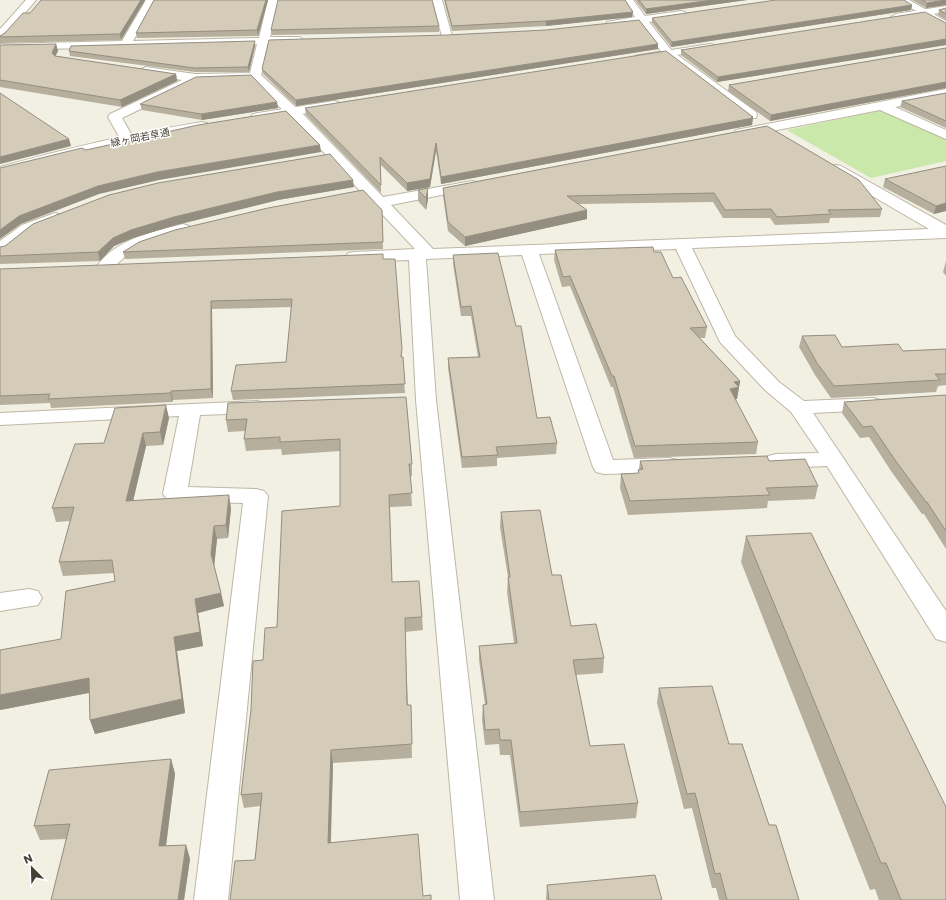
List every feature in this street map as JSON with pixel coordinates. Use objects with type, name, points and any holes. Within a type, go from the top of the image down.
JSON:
[{"type":"street","points":[[0,36],[31,0]]},
{"type":"street","points":[[126,44],[151,0]]},
{"type":"street","points":[[255,76],[273,0]]},
{"type":"street","points":[[434,36],[451,36],[437,0]]},
{"type":"street","points":[[628,0],[668,53],[716,88],[736,105],[782,136]]},
{"type":"street","points":[[902,0],[946,25]]},
{"type":"street","points":[[884,19],[946,9]]},
{"type":"street","points":[[604,24],[689,13]]},
{"type":"street","points":[[0,47],[311,40]]},
{"type":"street","points":[[631,59],[722,45]]},
{"type":"street","points":[[61,59],[67,46]]},
{"type":"street","points":[[132,69],[195,78],[255,76],[293,112],[334,155],[361,191],[381,202],[423,254],[418,400],[477,900]]},
{"type":"street","points":[[128,139],[115,117],[195,78]]},
{"type":"street","points":[[716,88],[732,86]]},
{"type":"street","points":[[730,135],[946,93]]},
{"type":"street","points":[[247,119],[344,104]]},
{"type":"street","points":[[880,105],[946,134]]},
{"type":"street","name":"緑ヶ岡若草通","points":[[0,171],[55,155],[128,139],[216,124]]},
{"type":"street","points":[[319,157],[334,155]]},
{"type":"street","points":[[823,160],[946,233]]},
{"type":"street","points":[[864,185],[886,180]]},
{"type":"street","points":[[381,202],[482,183]]},
{"type":"street","points":[[0,249],[28,228],[70,212]]},
{"type":"street","points":[[128,266],[97,267],[138,242],[197,225]]},
{"type":"street","points":[[338,257],[946,233]]},
{"type":"street","points":[[682,244],[727,338],[772,386],[799,408],[834,459],[946,632]]},
{"type":"street","points":[[529,250],[604,467],[691,464]]},
{"type":"street","points":[[799,408],[892,402]]},
{"type":"street","points":[[0,418],[276,406]]},
{"type":"street","points":[[190,409],[175,494],[256,496],[211,900]]},
{"type":"street","points":[[755,462],[834,459]]},
{"type":"street","points":[[0,602],[29,598]]},
{"type":"green space","points":[[883,110],[946,139],[946,161],[871,178],[787,130]]},
{"type":"building","points":[[41,0],[141,0],[120,34],[0,37],[23,13],[30,13]]},
{"type":"building","points":[[154,0],[266,0],[257,30],[136,33]]},
{"type":"building","points":[[278,0],[432,0],[439,26],[271,30]]},
{"type":"building","points":[[445,0],[625,0],[633,12],[546,21],[452,26]]},
{"type":"building","points":[[639,0],[713,0],[646,9]]},
{"type":"building","points":[[776,0],[904,0],[912,5],[672,42],[652,18]]},
{"type":"building","points":[[922,0],[946,0],[927,3]]},
{"type":"building","points":[[946,8],[946,14],[939,10]]},
{"type":"building","points":[[925,12],[946,23],[946,39],[718,77],[681,50]]},
{"type":"building","points":[[639,20],[658,44],[296,100],[262,69],[269,40],[447,35],[546,30]]},
{"type":"building","points":[[255,41],[248,67],[194,68],[69,51],[71,46]]},
{"type":"building","points":[[56,44],[52,53],[55,56],[176,74],[120,100],[0,80],[0,45]]},
{"type":"building","points":[[946,48],[946,82],[771,115],[729,85]]},
{"type":"building","points":[[666,51],[753,118],[441,177],[436,143],[430,179],[407,183],[380,157],[381,185],[305,108]]},
{"type":"building","points":[[251,75],[277,102],[201,114],[140,104],[196,77]]},
{"type":"building","points":[[0,93],[69,139],[0,157]]},
{"type":"building","points":[[946,93],[946,121],[902,101]]},
{"type":"building","points":[[286,111],[320,145],[157,172],[98,186],[19,216],[0,230],[0,168],[82,148],[86,150],[198,125]]},
{"type":"building","points":[[767,126],[859,180],[882,209],[828,210],[831,214],[777,217],[771,209],[725,210],[714,193],[567,196],[587,210],[465,237],[448,222],[443,188]]},
{"type":"building","points":[[330,154],[353,180],[277,192],[174,217],[131,230],[113,238],[98,252],[0,256],[0,247],[5,246],[33,224],[109,195],[158,183]]},
{"type":"building","points":[[946,166],[946,203],[936,206],[885,179]]},
{"type":"building","points":[[428,188],[426,198],[418,190]]},
{"type":"building","points":[[363,190],[382,210],[383,242],[123,252],[139,242],[175,230],[268,208]]},
{"type":"building","points":[[653,247],[654,252],[661,252],[673,278],[681,277],[707,327],[690,328],[740,381],[734,382],[739,387],[730,389],[758,442],[635,446],[614,376],[612,376],[570,276],[563,277],[555,250]]},
{"type":"building","points":[[498,253],[516,326],[521,326],[537,418],[550,417],[557,443],[496,447],[498,455],[462,457],[448,358],[480,357],[471,306],[461,307],[453,255]]},
{"type":"building","points":[[383,254],[383,259],[395,259],[402,349],[401,357],[403,357],[405,384],[231,391],[236,365],[286,362],[292,299],[211,301],[211,389],[171,391],[171,393],[48,399],[50,394],[0,396],[0,269]]},
{"type":"building","points":[[835,335],[842,347],[898,344],[903,351],[946,349],[946,374],[935,374],[940,380],[834,386],[817,363],[802,336]]},
{"type":"building","points":[[946,395],[946,531],[872,426],[863,427],[844,402]]},
{"type":"building","points":[[406,397],[412,464],[409,464],[412,493],[389,495],[392,582],[419,581],[422,617],[405,618],[407,705],[411,705],[412,744],[331,750],[328,843],[418,834],[423,896],[431,895],[431,900],[230,900],[235,861],[255,860],[262,793],[241,795],[251,710],[253,661],[263,660],[265,628],[277,627],[282,511],[340,506],[340,439],[280,442],[280,437],[244,439],[247,419],[226,420],[228,403]]},
{"type":"building","points":[[166,405],[160,432],[143,433],[126,501],[229,495],[226,525],[214,526],[211,554],[221,593],[195,599],[200,632],[174,637],[182,699],[90,720],[89,678],[0,695],[0,650],[61,639],[66,591],[115,581],[112,560],[59,562],[74,507],[52,508],[75,444],[104,443],[115,408]]},
{"type":"building","points":[[767,456],[769,461],[805,459],[818,486],[766,488],[770,495],[630,501],[621,474],[639,473],[638,470],[643,469],[640,461]]},
{"type":"building","points":[[540,510],[552,575],[561,575],[571,626],[596,624],[604,658],[573,660],[590,746],[624,744],[638,803],[520,812],[511,740],[500,740],[499,729],[485,730],[483,705],[487,704],[479,646],[517,643],[501,512]]},
{"type":"building","points":[[811,533],[946,807],[946,900],[901,900],[886,863],[881,863],[746,536]]},
{"type":"building","points":[[712,686],[729,744],[742,744],[769,825],[776,825],[799,900],[727,900],[720,873],[715,874],[695,793],[687,794],[659,688]]},
{"type":"building","points":[[171,759],[159,846],[186,845],[178,900],[51,900],[70,824],[34,826],[49,770]]},
{"type":"building","points":[[655,875],[662,900],[549,900],[547,885]]}]
